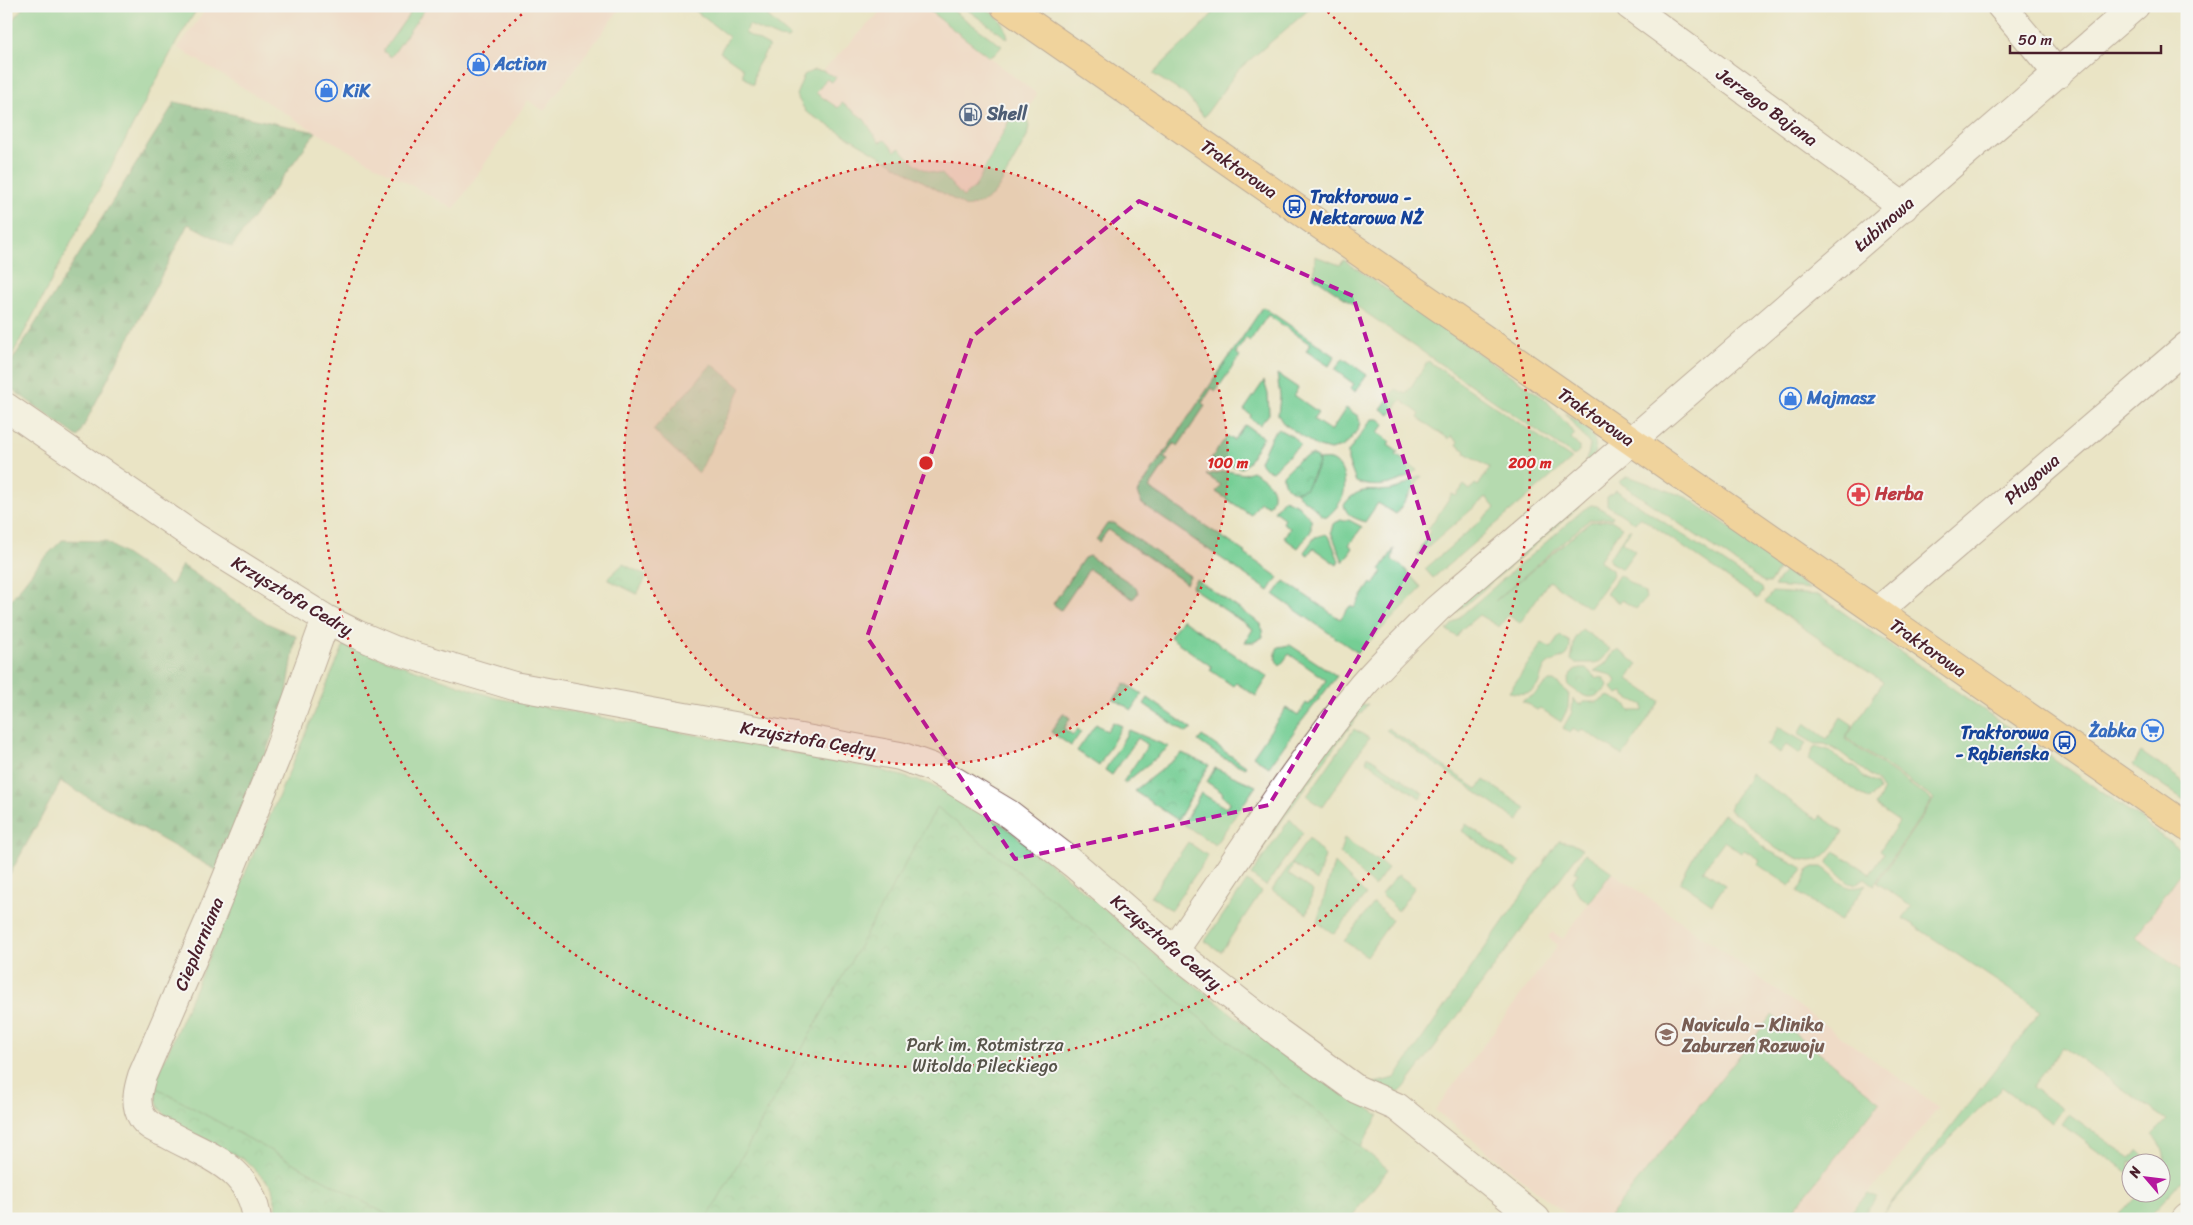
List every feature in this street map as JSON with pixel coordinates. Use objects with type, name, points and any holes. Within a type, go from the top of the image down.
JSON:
[{"type":"main road","name":"Traktorowa","points":[[1005,6],[2187,827]]},
{"type":"street","name":"Jerzego Bajana","points":[[1630,6],[1904,207]]},
{"type":"street","points":[[2001,6],[2058,74]]},
{"type":"street","name":"Łubinowa","points":[[1174,951],[1308,756],[1364,685],[1437,609],[2135,6]]},
{"type":"street","name":"Pługowa","points":[[1877,612],[2187,346]]},
{"type":"street","name":"Krzysztofa Cedry","points":[[6,407],[196,538],[326,619],[394,650],[514,686],[891,754],[931,767],[1009,814],[1074,865],[1174,951],[1350,1085],[1366,1095],[1397,1107],[1536,1219]]},
{"type":"street","name":"Cieplarniana","points":[[257,1219],[250,1190],[230,1168],[144,1120],[138,1106],[139,1087],[277,755],[326,619]]},
{"type":"highlighted area","points":[[1139,201],[1353,296],[1429,540],[1269,805],[1015,859],[867,637],[972,337]]},
{"type":"shaded area","points":[[208,6],[622,6],[544,111],[528,100],[454,209],[316,132],[178,48]]},
{"type":"shaded area","points":[[886,6],[923,6],[1037,94],[973,207],[966,207],[799,95]]},
{"type":"shaded area","name":"Navicula – Klinika Zaburzeń Rozwoju","points":[[1612,872],[1939,1107],[1886,1174],[1842,1219],[1572,1219],[1435,1110],[1558,945],[1548,937],[1552,932],[1563,939]]},
{"type":"shaded area","points":[[2180,875],[2187,879],[2187,973],[2135,937]]},
{"type":"green space","points":[[25,6],[199,6],[176,43],[6,367],[6,28]]},
{"type":"green space","points":[[415,6],[427,6],[391,57],[383,51]]},
{"type":"green space","points":[[689,6],[776,6],[768,17],[790,36],[788,39],[779,38],[749,25],[745,33],[769,46],[756,68],[753,85],[743,76],[743,68],[720,52],[729,37]]},
{"type":"green space","points":[[923,6],[947,6],[1002,46],[995,54],[989,57]]},
{"type":"green space","points":[[962,6],[980,6],[992,12],[1003,24],[1008,39]]},
{"type":"green space","points":[[1218,6],[1313,6],[1238,70],[1204,117],[1186,95],[1153,74],[1203,24]]},
{"type":"green space","points":[[814,70],[823,71],[836,77],[832,82],[826,79],[816,93],[838,108],[842,103],[864,119],[879,142],[885,140],[895,151],[900,148],[923,169],[942,174],[963,197],[975,187],[1010,119],[1016,114],[1025,115],[1029,126],[1027,137],[993,195],[982,203],[966,207],[806,112],[796,95],[804,75]]},
{"type":"green space","points":[[175,102],[316,132],[232,247],[188,224],[78,437],[6,385],[6,370]]},
{"type":"green space","points":[[1315,256],[1340,265],[1344,260],[1545,399],[1575,434],[1571,438],[1579,447],[1579,451],[1574,456],[1314,277]]},
{"type":"green space","points":[[1263,307],[1335,356],[1329,366],[1306,351],[1310,344],[1268,315],[1250,341],[1246,338],[1236,353],[1240,356],[1216,391],[1212,388],[1202,403],[1205,406],[1178,446],[1174,443],[1164,458],[1168,460],[1149,488],[1246,553],[1278,577],[1269,591],[1142,504],[1137,493]]},
{"type":"green space","points":[[1343,358],[1367,375],[1355,392],[1351,388],[1354,384],[1335,370]]},
{"type":"green space","points":[[1428,361],[1572,459],[1433,578],[1425,569],[1495,508],[1486,497],[1418,556],[1430,531],[1428,529],[1452,494],[1456,496],[1464,485],[1470,490],[1475,484],[1478,486],[1490,468],[1465,453],[1466,451],[1457,445],[1458,442],[1451,436],[1449,439],[1418,418],[1420,414],[1401,400],[1390,415],[1381,409],[1395,389],[1406,394]]},
{"type":"green space","points":[[712,364],[741,388],[699,473],[653,430]]},
{"type":"green space","points":[[1277,374],[1298,388],[1294,395],[1318,412],[1313,419],[1331,431],[1346,408],[1358,416],[1360,422],[1358,429],[1350,440],[1342,447],[1330,450],[1316,446],[1283,423],[1278,415],[1280,396]]},
{"type":"green space","points":[[1264,381],[1268,394],[1269,414],[1260,425],[1250,418],[1251,415],[1244,410]]},
{"type":"green space","points":[[1565,413],[1590,432],[1593,437],[1595,451],[1593,460],[1582,468],[1590,445]]},
{"type":"green space","points":[[1372,419],[1379,419],[1385,424],[1378,433],[1390,441],[1388,445],[1398,452],[1396,455],[1417,470],[1403,479],[1388,484],[1372,485],[1356,482],[1348,461],[1348,452]]},
{"type":"green space","points":[[1245,425],[1263,437],[1248,463],[1242,468],[1210,460],[1227,436],[1234,440]]},
{"type":"green space","points":[[1278,429],[1295,438],[1300,445],[1272,471],[1264,468],[1260,461],[1271,437]]},
{"type":"green space","points":[[1311,455],[1316,457],[1319,463],[1306,488],[1295,492],[1286,486],[1283,481],[1283,475],[1298,460]]},
{"type":"green space","points":[[1318,460],[1331,460],[1336,463],[1343,473],[1345,485],[1343,497],[1327,517],[1321,515],[1295,492],[1308,485],[1319,463]]},
{"type":"green space","points":[[1226,471],[1244,474],[1252,471],[1263,477],[1270,485],[1273,494],[1269,506],[1260,502],[1251,515],[1216,492],[1221,485],[1206,475]]},
{"type":"green space","points":[[1422,476],[1396,514],[1378,503],[1365,522],[1352,516],[1345,509],[1344,505],[1357,493],[1398,488]]},
{"type":"green space","points":[[1628,476],[1688,498],[1777,560],[1775,564],[1779,568],[1770,583],[1765,583],[1619,482]]},
{"type":"green space","points":[[1616,490],[1762,588],[1763,592],[1758,599],[1640,517],[1635,523],[1607,505],[1607,497]]},
{"type":"green space","points":[[1284,499],[1298,505],[1311,519],[1311,531],[1298,548],[1284,538],[1290,528],[1283,523],[1285,519],[1274,511]]},
{"type":"green space","points":[[1582,499],[1579,507],[1442,625],[1402,663],[1434,624]]},
{"type":"green space","points":[[1591,505],[1597,506],[1613,516],[1612,518],[1589,520],[1495,601],[1590,522],[1611,520],[1622,527],[1599,561],[1612,570],[1613,575],[1589,608],[1549,581],[1520,623],[1508,615],[1499,627],[1479,615],[1462,629],[1457,637],[1447,630],[1456,620]]},
{"type":"green space","points":[[1341,520],[1349,520],[1362,527],[1349,545],[1353,548],[1343,562],[1331,532],[1333,524]]},
{"type":"green space","points":[[1114,523],[1190,576],[1186,583],[1108,530],[1099,542],[1096,540],[1107,524]]},
{"type":"green space","points":[[1629,529],[1631,530],[1622,542],[1635,551],[1622,569],[1610,562],[1609,558]]},
{"type":"green space","points":[[1326,534],[1330,538],[1339,561],[1337,565],[1313,548],[1308,555],[1304,552],[1315,537]]},
{"type":"green space","points":[[62,540],[105,541],[171,585],[182,565],[267,623],[296,636],[286,699],[221,873],[61,782],[6,881],[6,606],[40,562]]},
{"type":"green space","points":[[1394,549],[1392,560],[1402,566],[1422,588],[1358,653],[1274,595],[1284,581],[1340,619],[1350,606],[1354,608],[1371,583],[1373,585],[1382,572],[1380,570]]},
{"type":"green space","points":[[1089,556],[1136,587],[1138,593],[1133,599],[1089,569],[1061,610],[1053,604],[1084,558]]},
{"type":"green space","points":[[623,564],[647,576],[637,594],[607,579]]},
{"type":"green space","points":[[1785,571],[1810,589],[1774,586]]},
{"type":"green space","points":[[1619,575],[1645,593],[1646,598],[1636,609],[1622,600],[1620,603],[1606,594]]},
{"type":"green space","points":[[1196,579],[1261,624],[1263,637],[1254,642],[1245,642],[1253,629],[1191,587]]},
{"type":"green space","points":[[1772,592],[1818,595],[2142,820],[2150,828],[2187,854],[2187,864],[2135,937],[2187,973],[2187,1176],[2170,1194],[2170,1152],[2163,1152],[2152,1135],[2167,1120],[2063,1047],[2032,1087],[2062,1109],[2052,1123],[2002,1087],[1938,1151],[1879,1219],[2041,1011],[1903,918],[1912,906],[1877,883],[1934,799],[1846,738],[1883,682],[1765,602]]},
{"type":"green space","points":[[1182,619],[1268,677],[1256,696],[1236,683],[1233,686],[1210,670],[1212,667],[1170,637]]},
{"type":"green space","points":[[1582,629],[1610,649],[1599,662],[1577,663],[1571,660],[1575,638]]},
{"type":"green space","points":[[1560,635],[1570,642],[1568,654],[1549,663],[1545,667],[1539,683],[1532,691],[1523,693],[1509,692],[1542,643],[1551,648]]},
{"type":"green space","points":[[344,645],[496,698],[874,768],[929,784],[1003,825],[1090,896],[1153,953],[1291,1059],[1379,1115],[1358,1151],[1310,1219],[279,1219],[272,1187],[245,1160],[171,1121],[159,1108],[153,1086]]},
{"type":"green space","points":[[1290,645],[1337,676],[1269,767],[1253,756],[1286,708],[1298,716],[1306,703],[1309,705],[1326,680],[1289,654],[1280,666],[1276,656],[1278,647]]},
{"type":"green space","points":[[1618,650],[1638,664],[1628,679],[1660,701],[1623,756],[1582,729],[1579,733],[1573,729],[1569,733],[1563,728],[1572,712],[1573,699],[1578,704],[1583,704],[1583,702],[1597,702],[1609,696],[1626,704],[1630,711],[1643,711],[1643,705],[1626,697],[1623,692],[1617,694],[1612,688],[1616,682],[1613,677],[1594,671],[1605,664],[1614,652]]},
{"type":"green space","points":[[1580,668],[1586,668],[1595,677],[1604,678],[1608,685],[1606,689],[1595,696],[1587,697],[1569,686],[1568,682],[1571,673]]},
{"type":"green space","points":[[1549,681],[1554,681],[1569,693],[1568,708],[1561,722],[1540,708],[1537,710],[1522,701],[1534,695]]},
{"type":"green space","points":[[1125,683],[1142,694],[1132,710],[1114,699]]},
{"type":"green space","points":[[1148,698],[1192,729],[1186,733],[1144,704]]},
{"type":"green space","points":[[1368,704],[1335,746],[1207,926],[1331,743],[1361,705]]},
{"type":"green space","points":[[1063,713],[1070,718],[1064,729],[1073,735],[1078,729],[1081,732],[1071,746],[1051,732]]},
{"type":"green space","points":[[1841,717],[1853,725],[1845,739],[1932,800],[1874,885],[1865,878],[1855,884],[1849,883],[1827,863],[1835,851],[1870,874],[1884,853],[1880,850],[1899,822],[1876,806],[1883,791],[1876,780],[1840,752],[1825,744],[1815,744],[1798,734],[1805,723],[1827,739]]},
{"type":"green space","points":[[1113,722],[1122,726],[1099,766],[1077,751],[1096,724],[1107,731]]},
{"type":"green space","points":[[1778,727],[1806,743],[1800,754],[1786,745],[1780,753],[1766,745],[1770,742]]},
{"type":"green space","points":[[1388,728],[1477,789],[1484,780],[1526,808],[1518,821],[1386,730]]},
{"type":"green space","points":[[1354,729],[1369,738],[1322,807],[1307,796]]},
{"type":"green space","points":[[1129,730],[1169,747],[1125,783],[1123,782],[1148,745],[1138,738],[1112,775],[1105,770]]},
{"type":"green space","points":[[1202,736],[1246,766],[1245,768],[1221,757],[1198,741]]},
{"type":"green space","points":[[1818,747],[1831,751],[1841,761],[1856,768],[1864,777],[1876,784],[1879,790],[1869,800],[1808,759],[1814,748]]},
{"type":"green space","points":[[2141,752],[2187,784],[2187,802],[2133,765]]},
{"type":"green space","points":[[1182,753],[1209,765],[1178,820],[1134,791]]},
{"type":"green space","points":[[1368,756],[1423,793],[1420,798],[1366,761]]},
{"type":"green space","points":[[1215,768],[1256,786],[1215,845],[1183,824],[1201,793],[1226,808],[1230,802],[1222,795],[1223,793],[1207,782]]},
{"type":"green space","points":[[1750,773],[1818,820],[1821,816],[1843,832],[1827,853],[1816,860],[1809,861],[1782,852],[1771,845],[1744,820],[1731,812],[1729,809],[1731,804]]},
{"type":"green space","name":"Park im. Rotmistrza Witolda Pileckiego","points":[[937,807],[1388,1169],[1350,1219],[707,1219]]},
{"type":"green space","points":[[1723,814],[1744,827],[1767,850],[1801,867],[1803,870],[1790,886],[1757,864],[1760,860],[1744,850],[1741,853],[1724,841],[1703,870],[1725,885],[1712,904],[1680,882],[1698,848]]},
{"type":"green space","points":[[1290,819],[1303,833],[1266,886],[1251,875]]},
{"type":"green space","points":[[1466,824],[1520,862],[1516,868],[1462,831]]},
{"type":"green space","points":[[1309,838],[1325,856],[1317,881],[1291,863]]},
{"type":"green space","points":[[1344,838],[1388,868],[1374,887],[1340,853]]},
{"type":"green space","points":[[1559,841],[1571,843],[1582,849],[1404,1088],[1400,1092],[1391,1093],[1374,1083],[1395,1078]]},
{"type":"green space","points":[[1188,842],[1208,856],[1171,910],[1151,896]]},
{"type":"green space","points":[[1585,853],[1612,872],[1589,903],[1579,895],[1572,882],[1578,873],[1574,872]]},
{"type":"green space","points":[[1291,863],[1293,865],[1288,874],[1313,891],[1307,914],[1272,890]]},
{"type":"green space","points":[[1334,863],[1366,895],[1334,934],[1317,922]]},
{"type":"green space","points":[[1814,867],[1822,867],[1842,884],[1852,888],[1866,885],[1840,921],[1797,892],[1802,886],[1808,870]]},
{"type":"green space","points":[[1398,875],[1415,887],[1398,911],[1381,894]]},
{"type":"green space","points":[[1247,881],[1261,892],[1221,952],[1205,941]]},
{"type":"green space","points":[[1374,903],[1392,920],[1367,956],[1344,941]]},
{"type":"green space","points":[[1772,1015],[1880,1102],[1786,1219],[1608,1218]]},
{"type":"green space","points":[[153,1086],[395,1219],[279,1219],[272,1187],[245,1160],[171,1121],[159,1108]]},
{"type":"green space","points":[[2069,1114],[2122,1152],[2120,1152],[2120,1168],[2062,1124]]},
{"type":"green space","points":[[1869,1193],[1877,1197],[1860,1219],[1844,1219]]},
{"type":"green space","points":[[2131,1202],[2162,1202],[2146,1219],[2114,1219]]},
{"type":"place","name":"Action","points":[[478,64]]},
{"type":"place","name":"KiK","points":[[327,91]]},
{"type":"place","name":"Shell","points":[[971,114]]},
{"type":"place","name":"Traktorowa - Nektarowa NŻ","points":[[1294,207]]},
{"type":"place","name":"Majmasz","points":[[1791,398]]},
{"type":"place","name":"Herba","points":[[1859,494]]},
{"type":"place","name":"Żabka","points":[[2152,731]]},
{"type":"place","name":"Traktorowa - Rąbieńska","points":[[2065,743]]},
{"type":"place","name":"Navicula – Klinika Zaburzeń Rozwoju","points":[[1666,1035]]}]
